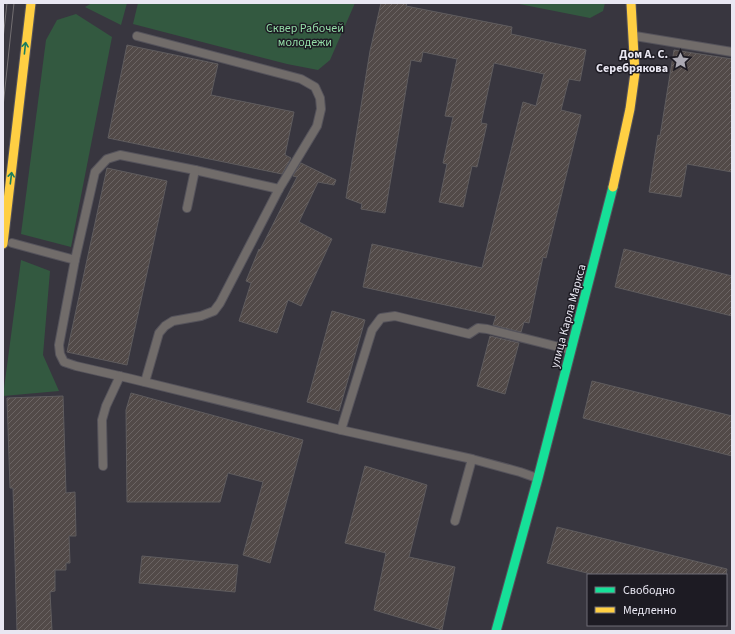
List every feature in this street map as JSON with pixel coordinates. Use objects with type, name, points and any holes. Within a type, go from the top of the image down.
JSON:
[{"type":"street","points":[[8,244],[31,3]]},
{"type":"street","name":"улица Карла Маркса","points":[[496,631],[538,478],[606,217],[630,109],[635,73],[631,3]]},
{"type":"lane","points":[[137,36],[301,79],[315,87],[320,98],[321,109],[316,126],[279,189],[240,267],[214,311],[200,316],[173,321],[165,326],[159,333],[144,382]]},
{"type":"lane","points":[[634,36],[732,52]]},
{"type":"lane","points":[[279,189],[120,155],[106,159],[95,172],[75,260],[59,345],[60,354],[64,362],[341,430],[472,459],[538,478]]},
{"type":"lane","points":[[186,208],[195,170]]},
{"type":"lane","points":[[8,244],[75,260]]},
{"type":"lane","points":[[341,430],[372,330],[381,318],[395,316],[464,334],[472,333],[478,328],[487,329],[571,350]]},
{"type":"lane","points":[[104,466],[102,420],[106,406],[120,376]]},
{"type":"lane","points":[[455,521],[472,459]]},
{"type":"green space","points":[[92,3],[127,3],[121,25],[85,7]]},
{"type":"green space","name":"Сквер Рабочей молодежи","points":[[138,3],[355,3],[330,60],[318,70],[287,64],[133,24]]},
{"type":"green space","points":[[514,3],[605,3],[603,11],[590,18]]},
{"type":"green space","points":[[76,14],[112,37],[71,247],[21,234],[46,40],[57,20]]},
{"type":"green space","points":[[21,260],[50,271],[43,355],[59,391],[3,396]]},
{"type":"building","points":[[381,3],[407,3],[406,6],[512,27],[511,34],[586,50],[580,81],[569,79],[561,110],[581,115],[546,258],[543,257],[529,323],[524,322],[521,332],[493,325],[496,316],[363,287],[372,244],[482,268],[523,102],[536,106],[544,74],[494,63],[481,123],[487,124],[477,167],[472,166],[463,207],[439,202],[447,164],[443,163],[453,117],[445,116],[457,59],[423,52],[421,62],[411,60],[385,213],[361,209],[362,204],[346,198],[370,51]]},
{"type":"building","points":[[127,45],[218,64],[211,95],[294,112],[285,155],[291,158],[282,174],[108,138]]},
{"type":"building","points":[[674,50],[732,59],[732,172],[687,164],[681,197],[649,192]]},
{"type":"building","points":[[301,163],[336,180],[334,185],[318,182],[299,222],[332,239],[301,306],[288,300],[277,333],[239,321],[251,283],[246,281],[259,249],[260,250],[297,177],[293,176]]},
{"type":"building","points":[[107,168],[167,181],[127,365],[67,352]]},
{"type":"building","points":[[624,249],[732,276],[732,316],[615,287]]},
{"type":"building","points":[[332,311],[365,320],[339,411],[307,402]]},
{"type":"building","points":[[490,336],[519,343],[505,394],[477,386]]},
{"type":"building","points":[[592,381],[732,416],[732,456],[583,418]]},
{"type":"building","points":[[131,393],[303,440],[270,563],[243,555],[263,482],[228,473],[220,502],[127,502],[126,410]]},
{"type":"building","points":[[63,396],[66,493],[75,492],[76,536],[69,536],[70,563],[66,563],[66,570],[55,570],[55,591],[50,592],[52,631],[17,631],[13,488],[10,488],[7,398]]},
{"type":"building","points":[[365,466],[427,485],[409,557],[455,567],[442,630],[374,610],[386,553],[345,543]]},
{"type":"building","points":[[557,527],[727,569],[726,574],[591,574],[547,563]]},
{"type":"building","points":[[142,556],[238,565],[235,592],[139,583]]},
{"type":"tram line","points":[[3,39],[7,3]]},
{"type":"tram line","points":[[3,107],[14,3]]},
{"type":"traffic: fast","points":[[496,631],[538,478],[613,187]]},
{"type":"traffic: slow","points":[[3,244],[31,3]]},
{"type":"traffic: slow","points":[[613,187],[630,109],[635,73],[631,3]]},
{"type":"place","name":"Дом А. С. Серебрякова","points":[[681,61]]}]
